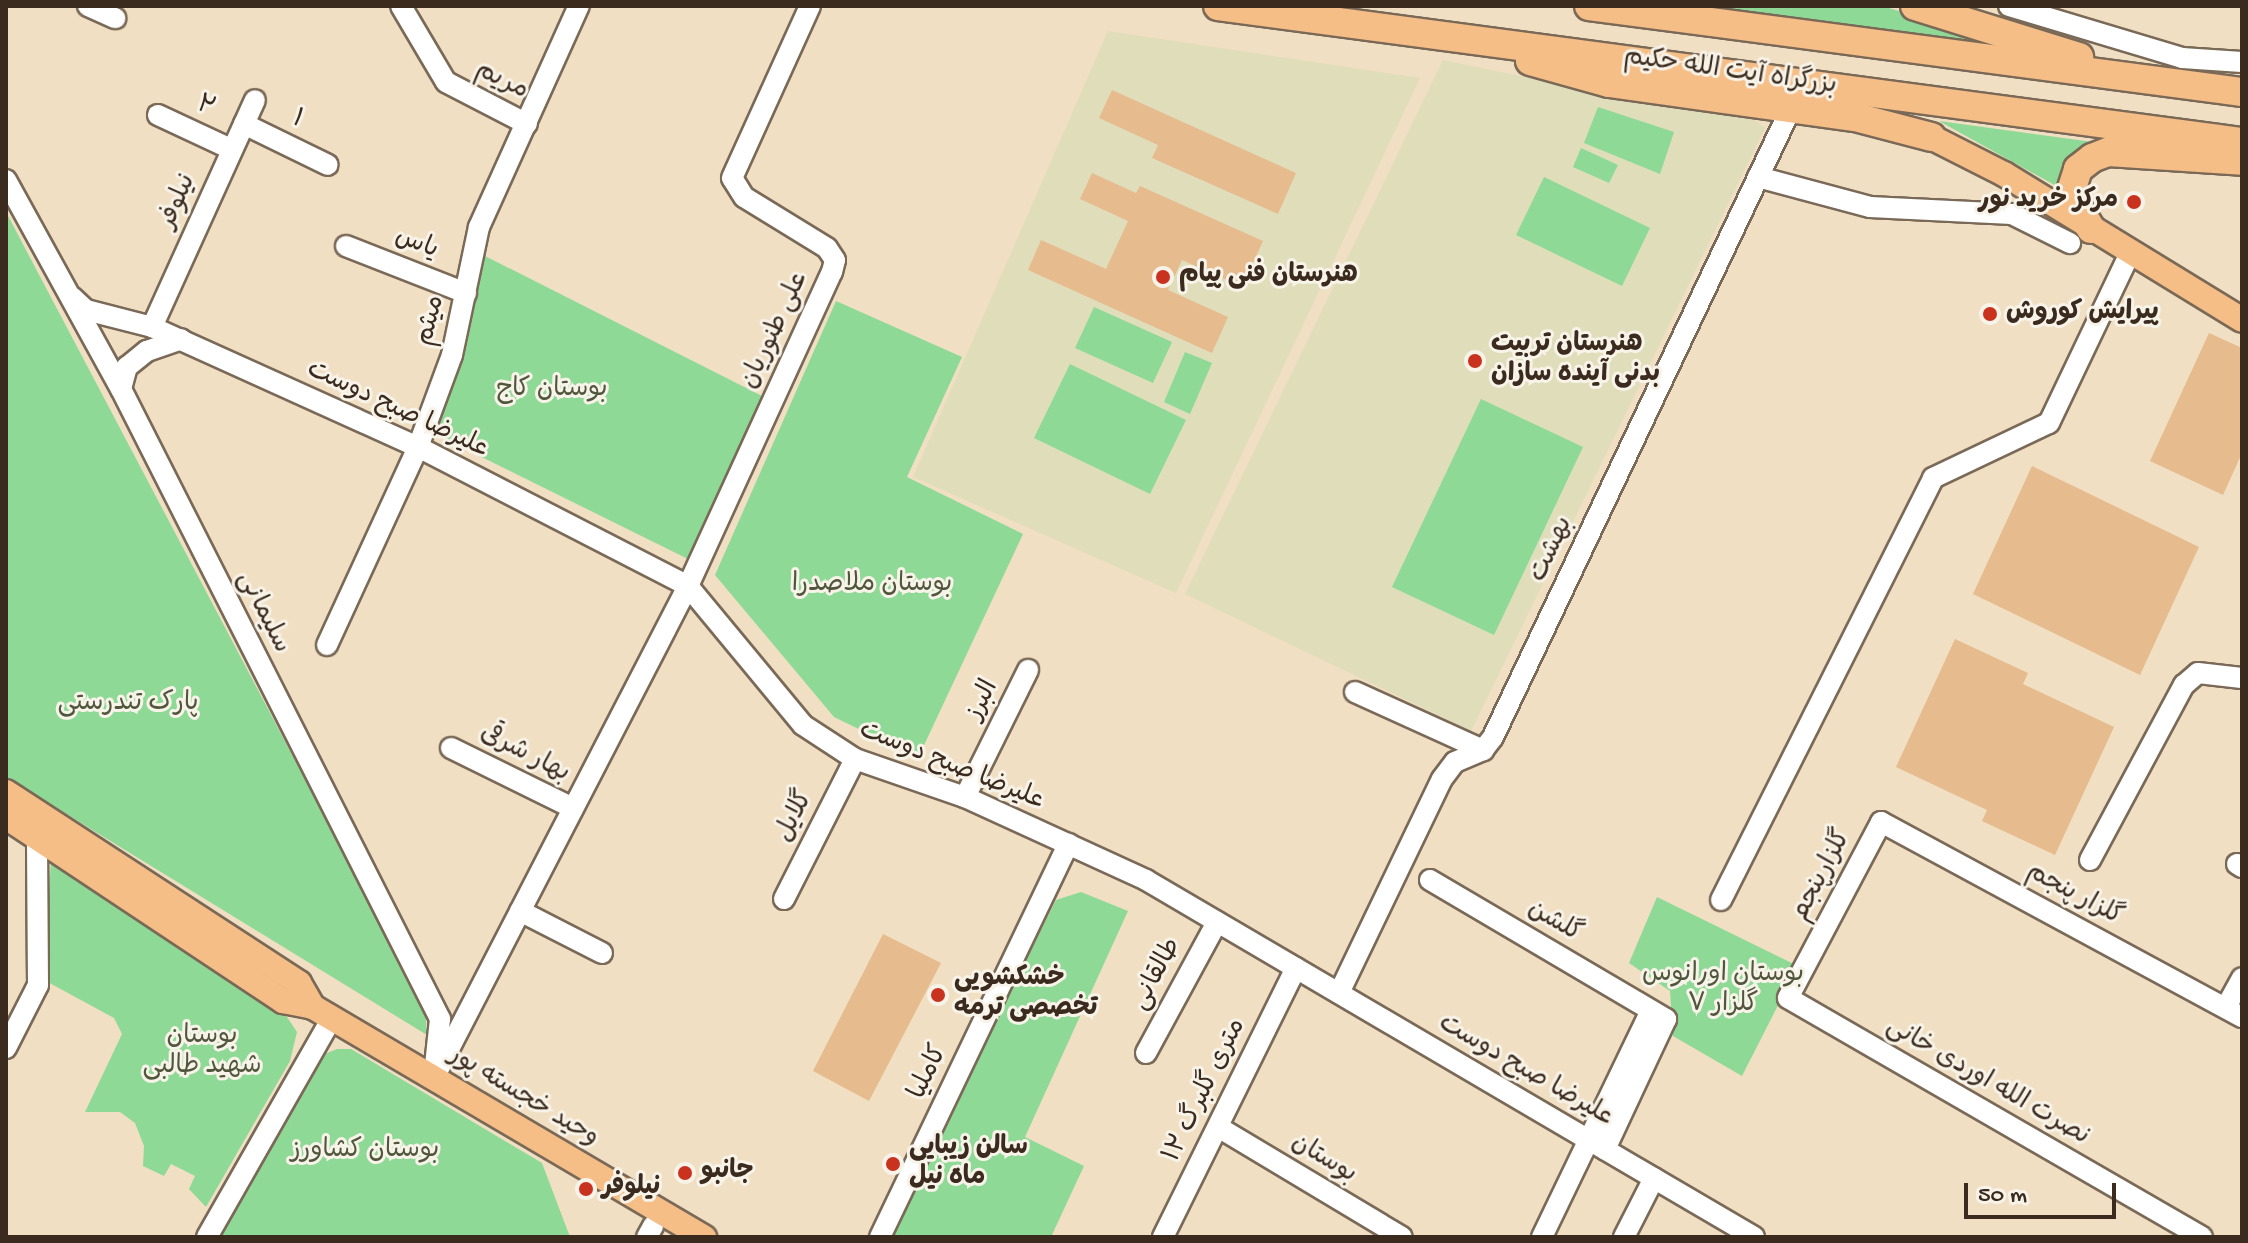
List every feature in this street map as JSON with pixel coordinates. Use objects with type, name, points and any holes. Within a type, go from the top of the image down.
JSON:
[{"type":"highway","name":"بزرگراه آیت الله حکیم","points":[[1218,6],[2242,142]]},
{"type":"highway","name":"بزرگراه آیت الله حکیم","points":[[1589,6],[2242,92]]},
{"type":"highway","points":[[1915,6],[2160,82]]},
{"type":"highway","points":[[1433,34],[1609,83],[1868,120],[1931,137]]},
{"type":"highway","points":[[2080,236],[2070,194],[2078,169],[2092,158],[2108,152],[2242,161]]},
{"type":"main road","points":[[1931,137],[2004,174],[2080,236],[2130,253],[2242,320]]},
{"type":"main road","name":"وحید خجسته پور","points":[[6,792],[299,983],[322,1012]]},
{"type":"main road","name":"وحید خجسته پور","points":[[6,817],[283,1001],[322,1012],[704,1237]]},
{"type":"street","points":[[88,6],[115,18]]},
{"type":"street","name":"مریم","points":[[401,6],[446,82],[527,124]]},
{"type":"street","name":"میثم","points":[[327,645],[418,447],[452,355],[479,227],[579,6]]},
{"type":"street","name":"علی طنوریان","points":[[688,586],[835,260],[827,248],[744,197],[732,178],[810,6]]},
{"type":"street","points":[[2009,6],[2182,58],[2242,62]]},
{"type":"street","name":"نیلوفر","points":[[152,327],[255,100]]},
{"type":"street","name":"بهشت","points":[[1483,750],[1791,108]]},
{"type":"street","name":"۲","points":[[158,115],[231,149]]},
{"type":"street","name":"۱","points":[[244,124],[328,165]]},
{"type":"street","points":[[1758,177],[1870,207],[2012,214],[2080,236]]},
{"type":"street","name":"سلیمانی","points":[[6,180],[121,389],[440,1019],[434,1078]]},
{"type":"street","name":"یاس","points":[[346,246],[466,293]]},
{"type":"street","points":[[1721,900],[1933,478],[2049,423],[2130,253]]},
{"type":"street","name":"علیرضا صبح دوست","points":[[72,297],[110,320],[152,327],[418,447],[688,586],[803,725],[855,759],[965,797],[1146,880],[1754,1237]]},
{"type":"street","points":[[121,389],[127,367],[147,351],[181,339]]},
{"type":"street","points":[[434,1078],[688,586]]},
{"type":"street","name":"البرز","points":[[965,797],[1028,670]]},
{"type":"street","points":[[2090,860],[2184,685],[2198,673],[2242,678]]},
{"type":"street","points":[[1355,692],[1483,750]]},
{"type":"street","name":"بهار شرقی","points":[[451,748],[573,808]]},
{"type":"street","points":[[1339,993],[1442,779],[1455,762],[1483,750]]},
{"type":"street","name":"گلایل","points":[[784,899],[855,759]]},
{"type":"street","name":"گلزارپنجم","points":[[1788,998],[1881,822]]},
{"type":"street","name":"گلزار پنجم","points":[[1881,822],[2234,1012]]},
{"type":"street","points":[[6,1048],[38,985],[37,837]]},
{"type":"street","name":"کاملیا","points":[[880,1237],[1068,844]]},
{"type":"street","name":"گلشن","points":[[1430,880],[1651,1011],[1598,1145]]},
{"type":"street","points":[[520,911],[602,953]]},
{"type":"street","name":"طالقانی","points":[[1146,1053],[1217,922]]},
{"type":"street","name":"۱۲ متری گلبرگ","points":[[1163,1237],[1296,968]]},
{"type":"street","points":[[2234,1012],[2242,978]]},
{"type":"street","name":"نصرت الله اوردی خانی","points":[[1788,998],[2202,1237]]},
{"type":"street","points":[[207,1237],[322,1012]]},
{"type":"street","name":"بوستان","points":[[1218,1127],[1402,1237]]},
{"type":"street","points":[[1542,1237],[1598,1145]]},
{"type":"street","points":[[1624,1237],[1654,1178]]},
{"type":"shaded area","name":"هنرستان فنی پیام","points":[[1108,31],[1420,78],[1176,593],[913,477]]},
{"type":"shaded area","name":"هنرستان تربیت بدنی آینده سازان","points":[[1443,60],[1601,93],[1747,115],[1765,128],[1471,731],[1185,594]]},
{"type":"green space","points":[[1682,6],[1882,6],[2052,56]]},
{"type":"green space","points":[[1598,107],[1674,132],[1660,174],[1584,143]]},
{"type":"green space","points":[[1939,121],[2093,142],[2066,157],[2058,187]]},
{"type":"green space","points":[[1581,148],[1618,165],[1609,183],[1573,167]]},
{"type":"green space","points":[[1544,177],[1650,228],[1622,286],[1516,235]]},
{"type":"green space","name":"پارک تندرستی","points":[[6,212],[425,1007],[427,1035],[6,777]]},
{"type":"green space","name":"بوستان کاج","points":[[485,256],[764,397],[690,560],[431,432],[463,361]]},
{"type":"green space","name":"بوستان ملاصدرا","points":[[836,301],[962,357],[907,477],[1023,534],[918,758],[834,717],[715,575]]},
{"type":"green space","points":[[1094,307],[1172,342],[1153,383],[1075,348]]},
{"type":"green space","points":[[1185,352],[1212,363],[1190,414],[1164,402]]},
{"type":"green space","points":[[1070,364],[1186,420],[1150,494],[1034,438]]},
{"type":"green space","points":[[1481,399],[1583,447],[1494,635],[1392,587]]},
{"type":"green space","name":"بوستان شهید طالبی","points":[[51,859],[281,1008],[297,1032],[290,1061],[206,1207],[189,1189],[195,1176],[171,1164],[164,1176],[143,1166],[144,1146],[135,1123],[120,1112],[85,1112],[122,1034],[114,1018],[44,980]]},
{"type":"green space","points":[[1081,892],[1128,911],[1025,1137],[1084,1166],[1051,1237],[887,1237],[1056,900]]},
{"type":"green space","name":"بوستان اورانوس گلزار ۷","points":[[1657,897],[1798,966],[1742,1076],[1673,1036],[1670,991],[1629,963]]},
{"type":"green space","name":"بوستان کشاورز","points":[[337,1049],[351,1049],[542,1163],[570,1237],[218,1237],[325,1054]]},
{"type":"building","points":[[1112,90],[1296,173],[1278,214],[1152,158],[1158,145],[1099,118]]},
{"type":"building","points":[[1092,173],[1136,193],[1140,186],[1263,241],[1242,287],[1182,260],[1168,290],[1228,317],[1212,353],[1028,270],[1041,240],[1106,269],[1128,221],[1080,199]]},
{"type":"building","points":[[2209,333],[2242,348],[2242,453],[2223,495],[2150,461]]},
{"type":"building","points":[[2032,466],[2199,547],[2140,675],[1973,594]]},
{"type":"building","points":[[1955,639],[2028,673],[2023,684],[2114,727],[2055,855],[1982,821],[1987,810],[1896,767]]},
{"type":"building","points":[[883,934],[941,963],[869,1101],[813,1071]]},
{"type":"place","name":"مرکز خرید نور","points":[[2134,202]]},
{"type":"place","name":"هنرستان فنی پیام","points":[[1163,277]]},
{"type":"place","name":"پیرایش کوروش","points":[[1990,314]]},
{"type":"place","name":"هنرستان تربیت بدنی آینده سازان","points":[[1475,361]]},
{"type":"place","name":"خشکشویی تخصصی ترمه","points":[[938,995]]},
{"type":"place","name":"سالن زیبایی ماه نیل","points":[[893,1164]]},
{"type":"place","name":"جانبو","points":[[685,1173]]},
{"type":"place","name":"نیلوفر","points":[[586,1189]]}]
